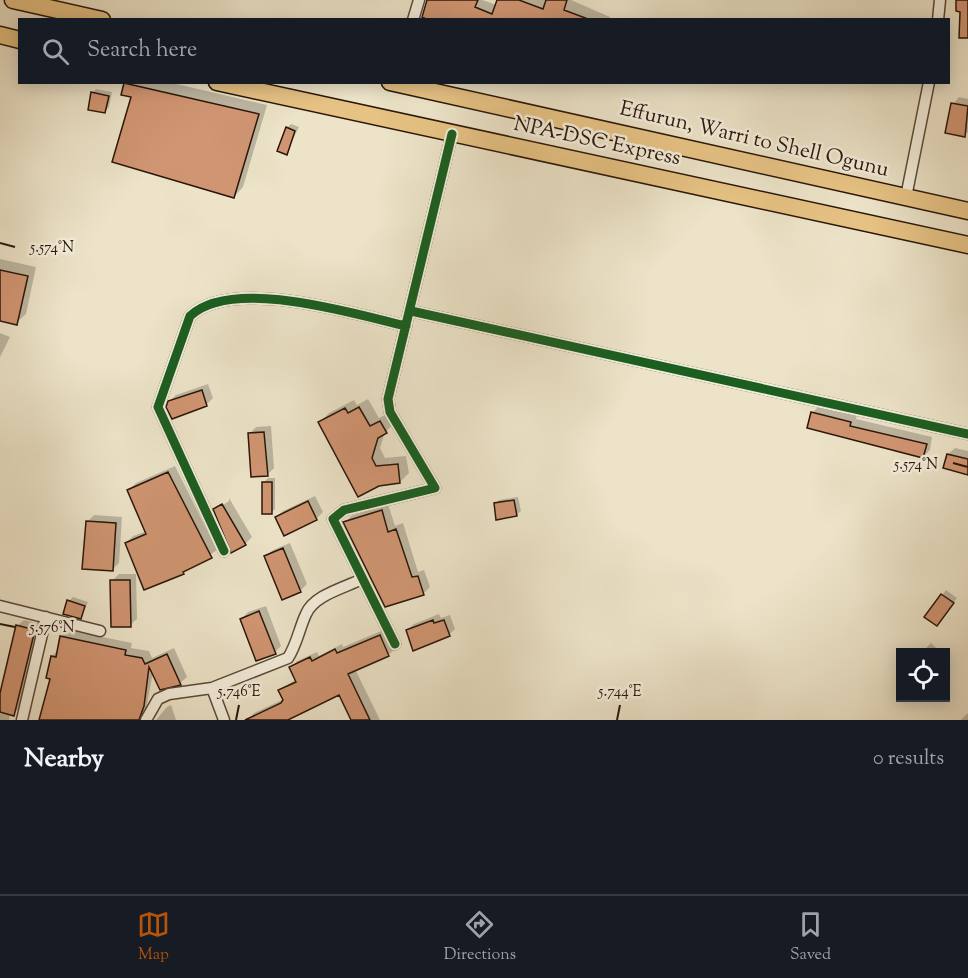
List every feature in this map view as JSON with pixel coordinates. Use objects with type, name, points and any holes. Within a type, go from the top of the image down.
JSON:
[{"type":"main road","points":[[13,0],[93,18]]},
{"type":"main road","points":[[0,35],[18,40]]},
{"type":"main road","name":"NPA-DSC Express","points":[[226,84],[968,245]]},
{"type":"main road","name":"Effurun, Warri to Shell Ogunu","points":[[400,84],[968,211]]},
{"type":"street","points":[[414,18],[418,0]]},
{"type":"street","points":[[938,18],[940,0]]},
{"type":"street","points":[[906,197],[929,84]]},
{"type":"street","points":[[395,644],[333,519],[336,514],[435,488],[390,412],[388,399],[452,134]]},
{"type":"street","points":[[224,551],[158,407],[190,316],[200,306],[215,302],[244,299],[297,301],[406,326]]},
{"type":"street","points":[[411,311],[968,434]]},
{"type":"street","points":[[146,720],[158,699],[169,694],[212,688],[288,658],[294,649],[306,611],[317,600],[362,579]]},
{"type":"street","points":[[0,606],[100,631]]},
{"type":"street","points":[[22,720],[46,617]]},
{"type":"street","points":[[212,688],[224,720]]},
{"type":"building","points":[[427,0],[478,0],[475,7],[492,14],[497,0],[519,0],[543,9],[546,0],[567,0],[564,10],[585,18],[424,18],[422,17]]},
{"type":"building","points":[[956,0],[968,0],[968,38],[959,38],[960,12],[956,11]]},
{"type":"building","points":[[124,84],[128,84],[259,114],[234,198],[112,162],[131,97],[121,95]]},
{"type":"building","points":[[91,92],[109,96],[105,113],[88,110]]},
{"type":"building","points":[[951,103],[968,106],[965,137],[945,133]]},
{"type":"building","points":[[286,127],[295,131],[287,155],[277,151]]},
{"type":"building","points":[[0,270],[28,276],[17,325],[0,321]]},
{"type":"building","points":[[202,390],[207,406],[172,419],[166,407],[168,401]]},
{"type":"building","points":[[359,407],[370,426],[380,421],[387,433],[378,438],[372,458],[376,466],[398,464],[400,483],[379,486],[358,497],[318,422],[345,408],[348,413]]},
{"type":"building","points":[[811,412],[851,422],[850,426],[927,444],[923,458],[807,428]]},
{"type":"building","points":[[264,432],[268,476],[251,477],[248,433]]},
{"type":"building","points":[[947,454],[968,459],[968,475],[943,468]]},
{"type":"building","points":[[168,472],[212,558],[183,572],[184,574],[144,590],[125,543],[146,534],[127,490]]},
{"type":"building","points":[[262,482],[272,482],[272,514],[262,514]]},
{"type":"building","points":[[514,500],[517,516],[496,520],[494,503]]},
{"type":"building","points":[[308,501],[317,520],[284,536],[275,517]]},
{"type":"building","points":[[222,504],[246,545],[231,553],[213,509]]},
{"type":"building","points":[[382,510],[388,532],[396,529],[412,577],[418,576],[424,595],[385,607],[343,522]]},
{"type":"building","points":[[86,521],[116,523],[113,571],[82,569]]},
{"type":"building","points":[[283,548],[301,592],[282,600],[264,556]]},
{"type":"building","points":[[110,580],[130,580],[131,627],[111,627]]},
{"type":"building","points":[[941,594],[954,603],[937,626],[924,617]]},
{"type":"building","points":[[67,600],[85,606],[81,619],[63,614]]},
{"type":"building","points":[[259,611],[276,654],[256,661],[240,619]]},
{"type":"building","points":[[433,620],[434,623],[444,620],[450,636],[413,651],[406,630]]},
{"type":"building","points":[[16,625],[35,630],[14,716],[0,712],[0,693]]},
{"type":"building","points":[[380,635],[389,656],[348,674],[370,720],[351,720],[339,695],[288,720],[245,720],[281,703],[283,700],[278,690],[296,682],[289,667],[310,657],[312,661],[335,649],[337,653]]},
{"type":"building","points":[[60,636],[126,650],[125,655],[142,658],[145,664],[167,654],[181,685],[160,690],[149,667],[144,706],[139,720],[39,720],[50,679],[46,678],[51,656],[56,657]]},
{"type":"cycle path","points":[[395,644],[333,519],[344,510],[435,488],[390,412],[388,399],[452,134]]},
{"type":"cycle path","points":[[224,551],[158,407],[190,316],[209,304],[234,299],[263,298],[326,307],[406,326]]},
{"type":"cycle path","points":[[411,311],[968,434]]}]
